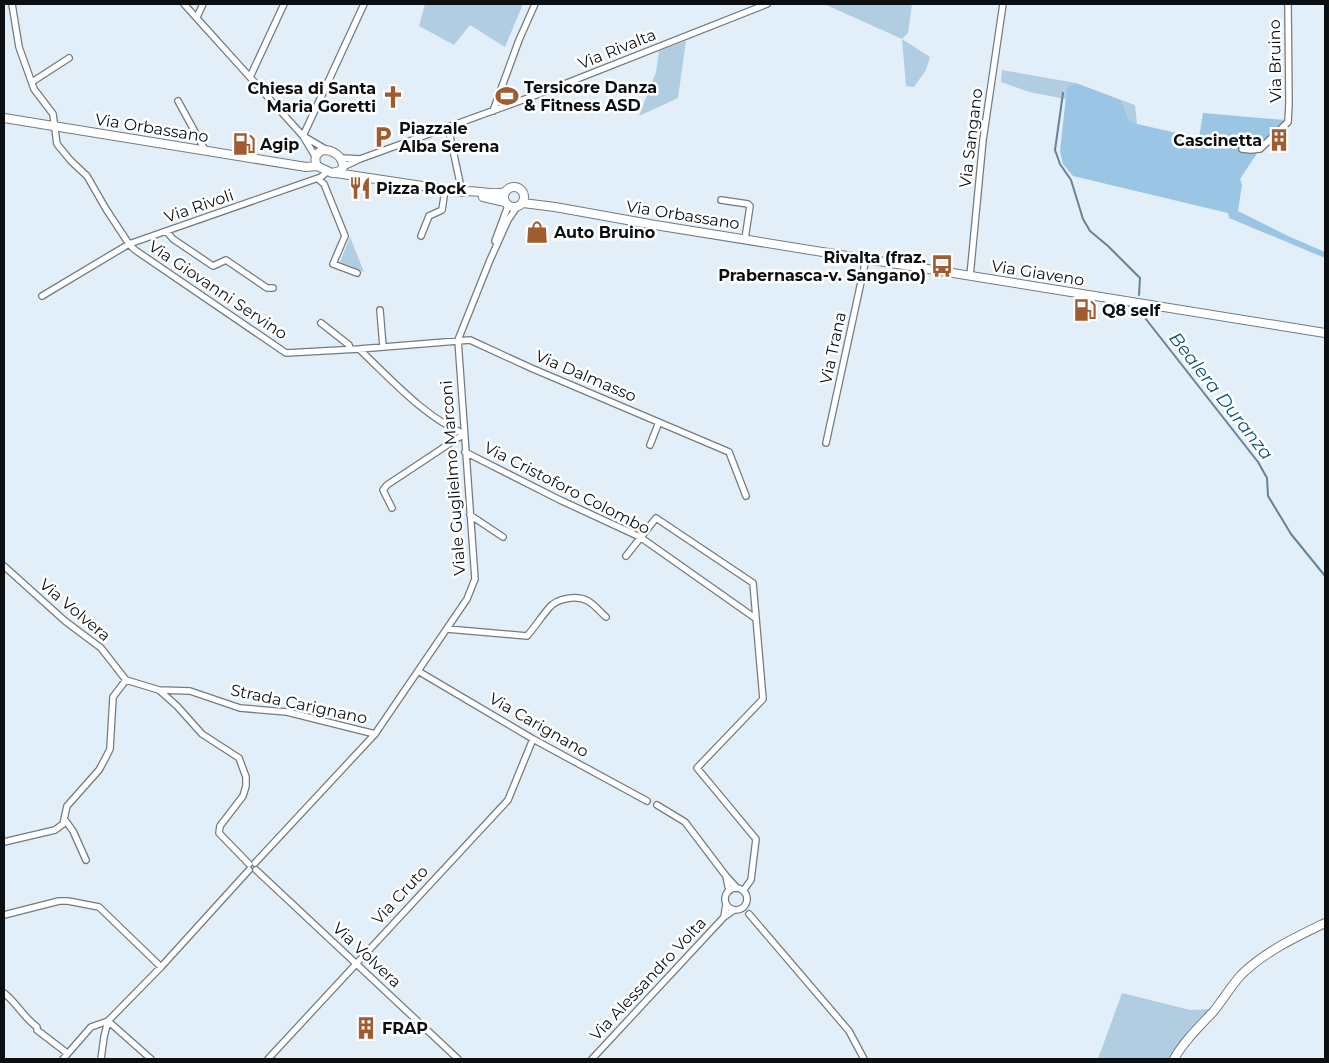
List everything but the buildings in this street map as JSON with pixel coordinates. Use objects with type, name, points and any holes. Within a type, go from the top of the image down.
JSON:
[{"type":"main road","name":"Via Orbassano","points":[[4,118],[297,165],[316,160]]},
{"type":"main road","name":"Via Orbassano","points":[[316,160],[320,151],[327,150],[336,154],[342,163],[371,178]]},
{"type":"main road","name":"Via Orbassano","points":[[316,160],[327,172],[462,192],[507,204],[522,202],[745,239]]},
{"type":"main road","points":[[336,173],[340,172],[342,163]]},
{"type":"main road","name":"Via Orbassano","points":[[462,192],[498,194],[517,187],[522,191],[522,202]]},
{"type":"main road","points":[[505,192],[504,197],[507,204]]},
{"type":"main road","name":"Via Giaveno","points":[[745,239],[1325,333]]},
{"type":"main road","points":[[1174,1059],[1179,1050],[1247,970],[1278,947],[1325,922]]},
{"type":"street","name":"Via Giovanni Servino","points":[[12,4],[19,47],[34,89],[53,114],[57,144],[87,176],[129,244],[286,353],[359,349]]},
{"type":"street","points":[[184,4],[303,136],[316,160],[318,179],[324,184],[345,236],[334,264],[357,273]]},
{"type":"street","points":[[197,17],[203,4]]},
{"type":"street","points":[[250,77],[284,4]]},
{"type":"street","points":[[303,136],[364,4]]},
{"type":"street","points":[[493,111],[504,76],[535,4]]},
{"type":"street","name":"Via Rivalta","points":[[342,163],[360,159],[539,94],[767,4]]},
{"type":"street","name":"Via Sangano","points":[[970,276],[983,140],[1004,4]]},
{"type":"street","name":"Via Bruino","points":[[1242,149],[1260,149],[1288,122],[1288,4]]},
{"type":"street","points":[[32,82],[69,58]]},
{"type":"street","points":[[178,101],[205,150]]},
{"type":"street","points":[[448,127],[462,192]]},
{"type":"street","points":[[303,136],[327,150]]},
{"type":"street","name":"Via Rivoli","points":[[42,296],[129,244],[318,179],[327,172]]},
{"type":"street","points":[[421,236],[429,216],[442,210],[445,190]]},
{"type":"street","name":"Via Orbassano","points":[[721,200],[748,204],[750,206],[745,239]]},
{"type":"street","name":"Viale Guglielmo Marconi","points":[[62,1059],[91,1027],[108,1021],[162,967],[375,734],[466,599],[475,579],[458,340],[508,220],[522,202]]},
{"type":"street","name":"Viale Guglielmo Marconi","points":[[490,260],[507,204]]},
{"type":"street","points":[[167,232],[172,239],[213,266],[226,260],[267,288],[273,288]]},
{"type":"street","name":"Via Trana","points":[[826,443],[866,259]]},
{"type":"street","points":[[380,310],[383,347]]},
{"type":"street","points":[[321,323],[349,345],[350,349]]},
{"type":"street","name":"Via Dalmasso","points":[[359,349],[470,340],[729,452],[746,496]]},
{"type":"street","points":[[359,349],[419,405],[448,427],[464,434]]},
{"type":"street","points":[[650,445],[659,422]]},
{"type":"street","points":[[392,508],[383,490],[386,485],[464,434]]},
{"type":"street","name":"Via Cristoforo Colombo","points":[[465,452],[640,538],[755,618]]},
{"type":"street","points":[[470,516],[503,537]]},
{"type":"street","points":[[626,556],[656,518],[750,579],[753,583],[755,618],[758,622],[763,699],[697,768],[756,839],[751,880],[743,891]]},
{"type":"street","name":"Via Volvera","points":[[4,566],[65,621],[101,648],[126,680],[159,690],[177,706],[202,734],[239,758],[246,777],[246,786],[243,796],[220,826],[219,833],[252,867],[458,1059]]},
{"type":"street","points":[[447,629],[527,636],[550,607],[557,602],[580,598],[588,601],[606,617]]},
{"type":"street","name":"Via Carignano","points":[[418,671],[533,739],[647,801]]},
{"type":"street","points":[[4,842],[59,828],[65,820],[67,806],[99,770],[110,749],[113,697],[126,680]]},
{"type":"street","name":"Strada Carignano","points":[[159,690],[190,690],[240,708],[287,712],[375,734]]},
{"type":"street","name":"Via Cruto","points":[[268,1059],[508,800],[533,739]]},
{"type":"street","points":[[658,805],[685,822],[726,876],[737,888],[743,891],[747,896],[745,905],[749,914],[849,1031],[864,1059]]},
{"type":"street","points":[[65,820],[74,831],[86,860]]},
{"type":"street","points":[[726,876],[729,891]]},
{"type":"street","points":[[724,917],[725,897],[729,891],[737,888]]},
{"type":"street","points":[[4,915],[59,901],[98,907],[162,967]]},
{"type":"street","points":[[726,904],[749,914]]},
{"type":"street","points":[[737,910],[745,905]]},
{"type":"street","name":"Via Alessandro Volta","points":[[592,1059],[724,917],[737,910]]},
{"type":"street","points":[[4,993],[26,1019],[37,1027],[37,1030],[67,1053]]},
{"type":"street","points":[[101,1059],[108,1021],[151,1059]]},
{"type":"shaded area","points":[[425,4],[523,4],[505,47],[470,25],[454,45],[419,26]]},
{"type":"shaded area","points":[[824,4],[912,4],[908,33],[902,39]]},
{"type":"shaded area","points":[[902,39],[930,57],[926,70],[914,87],[906,86]]},
{"type":"shaded area","points":[[686,41],[678,98],[639,116],[656,72],[659,51]]},
{"type":"shaded area","points":[[1002,70],[1076,83],[1067,87],[1066,99],[1029,92],[1001,82]]},
{"type":"shaded area","points":[[1076,83],[1121,100],[1129,120],[1137,124],[1199,138],[1203,113],[1285,120],[1284,124],[1257,148],[1256,155],[1240,179],[1242,185],[1238,211],[1325,252],[1325,258],[1229,218],[1228,213],[1073,176],[1063,164],[1060,151],[1067,87]]},
{"type":"shaded area","points":[[1121,100],[1135,105],[1137,124],[1129,120]]},
{"type":"shaded area","points":[[350,237],[364,272],[340,262]]},
{"type":"shaded area","points":[[1122,993],[1190,1010],[1212,1009],[1172,1053],[1170,1059],[1098,1059]]},
{"type":"waterway","name":"Bealera Duranza","points":[[1063,93],[1055,150],[1060,164],[1071,180],[1083,219],[1090,231],[1140,278],[1139,295]]},
{"type":"waterway","name":"Bealera Duranza","points":[[1138,309],[1258,462],[1267,478],[1268,496],[1291,534],[1325,576]]},
{"type":"place","name":"Tersicore Danza & Fitness ASD","points":[[507,96]]},
{"type":"place","name":"Chiesa di Santa Maria Goretti","points":[[393,97]]},
{"type":"place","name":"Piazzale Alba Serena","points":[[383,137]]},
{"type":"place","name":"Cascinetta","points":[[1279,140]]},
{"type":"place","name":"Agip","points":[[244,144]]},
{"type":"place","name":"Pizza Rock","points":[[360,188]]},
{"type":"place","name":"Auto Bruino","points":[[537,232]]},
{"type":"place","name":"Rivalta (fraz. Prabernasca-v. Sangano)","points":[[942,266]]},
{"type":"place","name":"Q8 self","points":[[1085,310]]},
{"type":"place","name":"FRAP","points":[[366,1028]]}]
